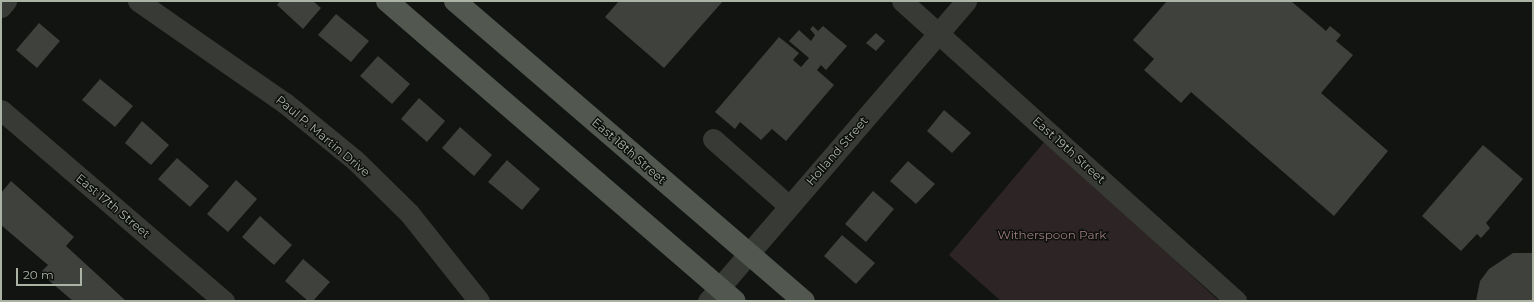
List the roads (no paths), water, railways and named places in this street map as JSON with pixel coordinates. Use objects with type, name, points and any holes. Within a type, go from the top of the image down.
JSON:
[{"type":"main road","points":[[387,1],[721,297]]},
{"type":"main road","name":"East 18th Street","points":[[455,1],[804,301]]},
{"type":"street","points":[[1,7],[6,1]]},
{"type":"street","name":"Paul P. Martin Drive","points":[[138,1],[285,103],[355,160],[410,213],[479,301]]},
{"type":"street","name":"East 19th Street","points":[[902,1],[939,32],[1236,301]]},
{"type":"street","name":"Holland Street","points":[[721,297],[749,254],[966,1]]},
{"type":"street","name":"East 17th Street","points":[[1,110],[224,301]]},
{"type":"street","points":[[713,139],[789,206]]},
{"type":"park label","name":"Witherspoon Park","points":[[1052,235]]}]
